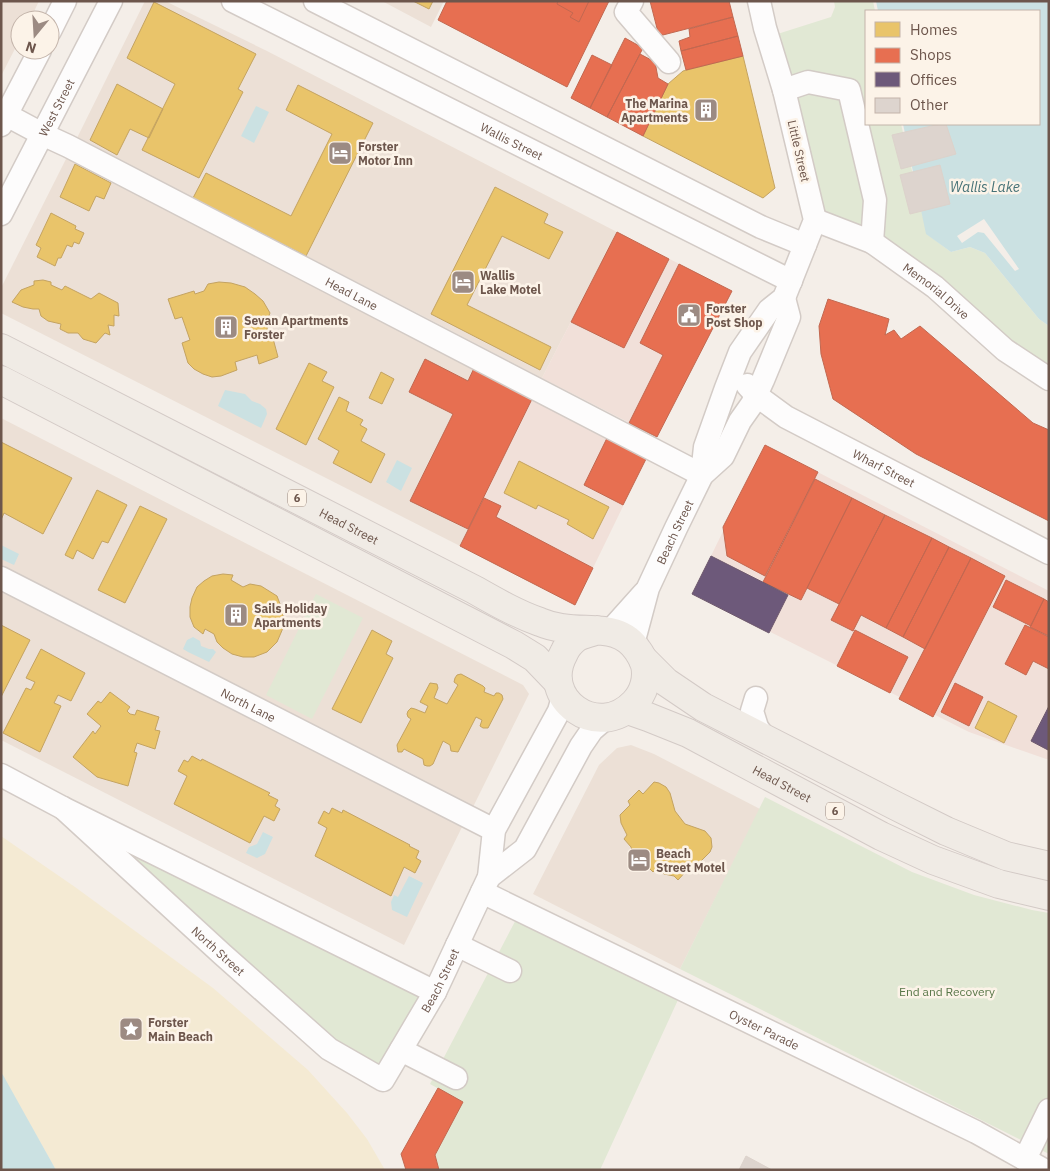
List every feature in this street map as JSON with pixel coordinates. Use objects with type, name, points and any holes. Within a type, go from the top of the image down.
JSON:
[{"type":"main road","name":"Head Street","points":[[1,348],[510,609],[540,622],[621,641]]},
{"type":"main road","name":"6","points":[[1,380],[514,645],[535,658],[561,689],[573,708],[589,717],[617,714]]},
{"type":"main road","points":[[561,689],[558,669],[560,659],[566,648],[576,638],[621,641],[666,682],[703,707],[946,831],[1006,856],[1049,866]]},
{"type":"main road","points":[[617,714],[639,699],[646,677],[646,667],[621,641]]},
{"type":"main road","name":"Head Street","points":[[617,714],[648,717],[688,733],[881,836],[934,860],[999,884],[1049,896]]},
{"type":"street","name":"West Street","points":[[1,214],[111,1]]},
{"type":"street","name":"Wallis Street","points":[[233,1],[787,289]]},
{"type":"street","points":[[315,1],[761,227],[805,245]]},
{"type":"street","points":[[632,1],[626,12],[669,62]]},
{"type":"street","name":"Little Street","points":[[759,1],[784,90],[815,220]]},
{"type":"street","points":[[3,117],[34,60]]},
{"type":"street","points":[[784,90],[808,82],[849,90],[875,200],[872,242]]},
{"type":"street","name":"Head Lane","points":[[3,117],[68,146],[702,475]]},
{"type":"street","points":[[735,364],[740,352],[757,326],[787,289],[815,220]]},
{"type":"street","name":"Memorial Drive","points":[[815,220],[872,242],[935,287],[1005,350],[1049,379]]},
{"type":"street","points":[[756,395],[789,317],[787,289]]},
{"type":"street","name":"Beach Street","points":[[621,641],[702,475],[705,447],[735,364]]},
{"type":"street","name":"Wharf Street","points":[[735,364],[746,384],[756,395],[786,417],[1049,553]]},
{"type":"street","name":"Beach Street","points":[[702,475],[723,456],[740,421],[756,395]]},
{"type":"street","name":"North Lane","points":[[1,578],[494,830]]},
{"type":"street","name":"Beach Street","points":[[384,1080],[435,992],[486,884],[494,830],[559,711],[561,689]]},
{"type":"street","points":[[756,698],[752,711],[757,727],[765,739]]},
{"type":"street","name":"Beach Street","points":[[486,884],[525,849],[581,746],[592,730],[617,714]]},
{"type":"street","name":"North Street","points":[[1,775],[63,808],[435,992]]},
{"type":"street","name":"North Street","points":[[63,808],[329,1049],[384,1080]]},
{"type":"street","name":"Oyster Parade","points":[[486,884],[976,1132],[1034,1164]]},
{"type":"street","points":[[457,945],[510,971]]},
{"type":"street","points":[[401,1050],[456,1078]]},
{"type":"street","points":[[1034,1164],[1049,1110]]},
{"type":"shaded area","points":[[1,1],[39,1],[35,10],[10,10],[10,58],[1,76]]},
{"type":"shaded area","points":[[145,1],[165,1],[267,51],[617,232],[542,378],[77,138]]},
{"type":"shaded area","points":[[382,1],[444,1],[431,27]]},
{"type":"shaded area","points":[[67,157],[533,397],[460,546],[1,313],[1,288]]},
{"type":"shaded area","points":[[617,232],[732,291],[657,437],[542,378]]},
{"type":"shaded area","points":[[533,397],[647,457],[575,605],[460,546]]},
{"type":"shaded area","points":[[1,418],[523,685],[529,694],[472,809],[1,565]]},
{"type":"shaded area","points":[[765,445],[1049,591],[1049,760],[969,732],[693,593]]},
{"type":"shaded area","points":[[1,588],[463,825],[404,945],[1,740]]},
{"type":"shaded area","points":[[631,745],[654,754],[760,809],[680,969],[533,894],[599,765],[617,748]]},
{"type":"green space","points":[[834,1],[873,1],[875,10],[865,10],[865,125],[901,125],[927,234],[951,252],[970,247],[985,253],[1039,319],[1049,326],[1049,379],[935,287],[815,220],[768,37],[831,17],[835,7]]},
{"type":"green space","points":[[316,594],[363,618],[312,719],[266,695]]},
{"type":"green space","name":"End and Recovery","points":[[765,797],[912,872],[974,895],[1049,913],[1049,1154],[680,969]]},
{"type":"green space","points":[[63,808],[435,992],[383,1080],[329,1049]]},
{"type":"green space","points":[[521,910],[683,989],[600,1170],[439,1170],[435,1155],[462,1102],[430,1084]]},
{"type":"sand","name":"Forster Main Beach","points":[[1,836],[75,887],[213,988],[308,1070],[347,1113],[367,1139],[385,1170],[56,1170],[1,1073]]},
{"type":"water","name":"Wallis Lake","points":[[876,1],[1049,1],[1049,326],[1039,319],[985,253],[970,247],[951,252],[926,234],[903,125],[1040,125],[1040,10],[878,10]]},
{"type":"water","points":[[256,106],[269,112],[254,143],[241,136]]},
{"type":"water","points":[[225,390],[245,394],[252,401],[266,409],[267,414],[261,428],[218,406]]},
{"type":"water","points":[[397,460],[412,468],[401,491],[386,482]]},
{"type":"water","points":[[1,545],[19,554],[14,565],[1,559]]},
{"type":"water","points":[[193,637],[200,641],[201,646],[213,649],[216,652],[209,662],[183,649],[187,640]]},
{"type":"water","points":[[263,832],[273,837],[265,854],[257,858],[246,853],[249,847],[257,844]]},
{"type":"water","points":[[409,876],[423,883],[407,917],[392,910],[391,902],[394,895],[398,897]]},
{"type":"water","points":[[1,1073],[3,1075],[56,1170],[1,1170]]},
{"type":"pier","points":[[984,219],[1019,269],[1015,271],[984,233],[978,232],[962,243],[957,236]]},
{"type":"building: Homes","points":[[413,1],[433,1],[429,9]]},
{"type":"building: Homes","points":[[154,2],[256,54],[238,89],[243,92],[199,178],[142,150],[175,84],[127,58]]},
{"type":"building: Homes","name":"The Marina Apartments","points":[[743,56],[775,188],[763,198],[643,136],[668,84],[683,71]]},
{"type":"building: Homes","points":[[117,84],[163,109],[149,138],[130,129],[117,155],[90,140]]},
{"type":"building: Homes","name":"Forster Motor Inn","points":[[298,85],[373,123],[306,256],[193,198],[206,173],[291,216],[332,134],[286,110]]},
{"type":"building: Homes","points":[[75,164],[111,183],[104,199],[96,196],[89,211],[60,197]]},
{"type":"building: Homes","name":"Wallis Lake Motel","points":[[495,187],[548,214],[544,223],[563,232],[549,259],[502,236],[467,305],[551,347],[540,370],[431,314]]},
{"type":"building: Homes","points":[[51,213],[76,226],[75,229],[84,233],[79,244],[74,242],[72,247],[67,245],[55,266],[37,257],[41,248],[36,245]]},
{"type":"building: Homes","points":[[43,280],[51,282],[51,285],[62,290],[65,286],[91,299],[99,293],[118,303],[119,316],[114,315],[114,326],[108,325],[110,335],[105,333],[96,343],[83,339],[78,333],[68,333],[60,329],[61,324],[48,321],[41,316],[39,309],[23,307],[12,302],[21,290],[34,285],[34,281]]},
{"type":"building: Homes","name":"Sevan Apartments Forster","points":[[219,282],[245,287],[263,301],[270,313],[266,323],[268,332],[271,331],[278,357],[259,364],[257,355],[235,362],[237,370],[212,377],[194,369],[188,363],[182,343],[190,340],[182,317],[175,319],[168,299],[194,291],[195,294],[204,291],[208,284]]},
{"type":"building: Homes","points":[[309,363],[327,372],[322,381],[334,387],[306,445],[276,429]]},
{"type":"building: Homes","points":[[381,372],[394,379],[382,404],[369,398]]},
{"type":"building: Homes","points":[[339,397],[349,402],[346,411],[363,420],[360,425],[367,429],[361,441],[385,454],[371,483],[333,463],[339,451],[318,439]]},
{"type":"building: Homes","points":[[1,442],[72,478],[43,534],[4,513],[1,520]]},
{"type":"building: Homes","points":[[519,461],[609,507],[593,539],[567,524],[569,520],[538,505],[536,509],[504,493]]},
{"type":"building: Homes","points":[[97,490],[127,505],[108,543],[102,541],[93,559],[77,550],[73,559],[65,555]]},
{"type":"building: Homes","points":[[140,506],[167,519],[125,603],[98,590]]},
{"type":"building: Homes","name":"Sails Holiday Apartments","points":[[233,575],[231,580],[243,587],[250,584],[261,586],[277,596],[283,612],[283,628],[277,642],[267,652],[254,657],[232,654],[217,642],[214,634],[205,629],[203,634],[194,627],[190,617],[190,607],[197,587],[212,576]]},
{"type":"building: Homes","points":[[1,625],[30,640],[1,697]]},
{"type":"building: Homes","points":[[372,630],[392,641],[386,654],[393,658],[361,723],[332,709]]},
{"type":"building: Homes","points":[[41,649],[85,673],[71,701],[58,695],[54,703],[61,706],[40,752],[3,733],[26,688],[31,690],[35,682],[26,678]]},
{"type":"building: Homes","points":[[461,674],[483,686],[485,688],[484,692],[494,696],[496,693],[502,695],[503,699],[488,728],[480,726],[482,720],[476,717],[458,752],[451,751],[450,745],[443,741],[433,764],[430,766],[424,765],[423,759],[404,749],[402,752],[398,752],[397,745],[411,719],[408,717],[408,711],[411,708],[425,713],[428,706],[420,702],[430,683],[437,684],[438,688],[434,698],[447,704],[458,685],[454,682],[455,678]]},
{"type":"building: Homes","points":[[110,692],[130,707],[127,711],[130,714],[135,715],[137,710],[159,717],[155,730],[160,731],[155,749],[137,743],[134,752],[137,753],[128,786],[97,777],[73,757],[93,731],[95,734],[101,726],[87,714],[98,701],[101,703]]},
{"type":"building: Homes","points":[[988,701],[1017,716],[1004,743],[975,728]]},
{"type":"building: Homes","points":[[192,756],[201,761],[202,759],[270,793],[268,795],[278,800],[275,806],[280,809],[274,821],[264,816],[250,843],[174,804],[187,776],[178,771],[184,760],[188,762]]},
{"type":"building: Homes","points":[[654,782],[666,787],[670,793],[675,811],[685,824],[705,831],[711,838],[712,847],[710,852],[691,871],[688,869],[678,880],[674,876],[664,874],[657,868],[653,872],[639,860],[624,839],[627,835],[621,823],[620,815],[630,805],[628,801],[639,790],[643,794]]},
{"type":"building: Homes","points":[[332,808],[342,813],[343,810],[419,851],[416,858],[421,861],[415,873],[404,867],[391,896],[315,856],[327,828],[318,823],[324,811],[329,814]]},
{"type":"building: Shops","points":[[447,1],[609,1],[567,87],[438,20]]},
{"type":"building: Shops","points":[[558,1],[589,1],[579,22],[570,17],[573,13],[557,4]]},
{"type":"building: Shops","points":[[650,1],[729,1],[733,17],[659,36]]},
{"type":"building: Shops","points":[[733,17],[738,36],[681,51],[679,41],[690,37],[689,29]]},
{"type":"building: Shops","points":[[738,36],[743,56],[686,70],[681,51]]},
{"type":"building: Shops","points":[[625,38],[643,48],[607,117],[590,108]]},
{"type":"building: Shops","points":[[640,54],[655,62],[658,78],[668,84],[643,136],[607,117]]},
{"type":"building: Shops","points":[[592,55],[612,65],[590,108],[571,98]]},
{"type":"building: Shops","points":[[617,232],[669,259],[624,348],[571,322]]},
{"type":"building: Shops","points":[[679,264],[732,291],[657,437],[629,423],[663,355],[640,343]]},
{"type":"building: Shops","points":[[828,299],[889,319],[885,335],[894,330],[901,339],[920,326],[1033,423],[1049,430],[1049,521],[916,454],[833,399],[821,354],[819,326]]},
{"type":"building: Shops","points":[[425,359],[468,381],[475,366],[533,397],[468,529],[410,501],[453,414],[409,392]]},
{"type":"building: Shops","points":[[608,436],[647,457],[623,505],[584,485]]},
{"type":"building: Shops","points":[[765,445],[818,472],[765,576],[727,556],[723,527]]},
{"type":"building: Shops","points":[[815,479],[852,498],[801,600],[763,582]]},
{"type":"building: Shops","points":[[484,498],[501,506],[496,517],[593,568],[575,605],[460,546]]},
{"type":"building: Shops","points":[[852,498],[885,515],[839,604],[807,588]]},
{"type":"building: Shops","points":[[885,515],[932,538],[886,628],[861,615],[853,631],[831,620]]},
{"type":"building: Shops","points":[[932,538],[949,547],[903,637],[886,628]]},
{"type":"building: Shops","points":[[949,547],[971,558],[925,649],[903,637]]},
{"type":"building: Shops","points":[[971,558],[1005,576],[933,717],[899,699]]},
{"type":"building: Shops","points":[[1006,580],[1044,599],[1031,626],[993,607]]},
{"type":"building: Shops","points":[[1044,599],[1049,602],[1049,636],[1030,627]]},
{"type":"building: Shops","points":[[1025,625],[1049,637],[1049,669],[1033,661],[1026,675],[1005,664]]},
{"type":"building: Shops","points":[[855,630],[908,657],[890,693],[837,666]]},
{"type":"building: Shops","points":[[955,683],[983,697],[969,726],[941,712]]},
{"type":"building: Shops","points":[[438,1088],[463,1102],[435,1155],[439,1170],[406,1170],[401,1154]]},
{"type":"building: Offices","points":[[711,556],[788,595],[769,633],[692,594]]},
{"type":"building: Offices","points":[[1049,706],[1049,748],[1048,750],[1031,741]]},
{"type":"building: Other","points":[[936,125],[946,125],[956,154],[901,169],[892,135]]},
{"type":"building: Other","points":[[940,165],[950,204],[910,214],[900,175]]},
{"type":"building: Other","points":[[746,1156],[772,1170],[739,1170]]},
{"type":"place","name":"The Marina Apartments","points":[[706,110]]},
{"type":"place","name":"Forster Motor Inn","points":[[340,153]]},
{"type":"place","name":"Wallis Lake Motel","points":[[463,282]]},
{"type":"place","name":"Forster Post Shop","points":[[689,315]]},
{"type":"place","name":"Sevan Apartments Forster","points":[[226,327]]},
{"type":"place","name":"Sails Holiday Apartments","points":[[236,615]]},
{"type":"place","name":"Beach Street Motel","points":[[639,860]]},
{"type":"place","name":"Forster Main Beach","points":[[131,1029]]}]
